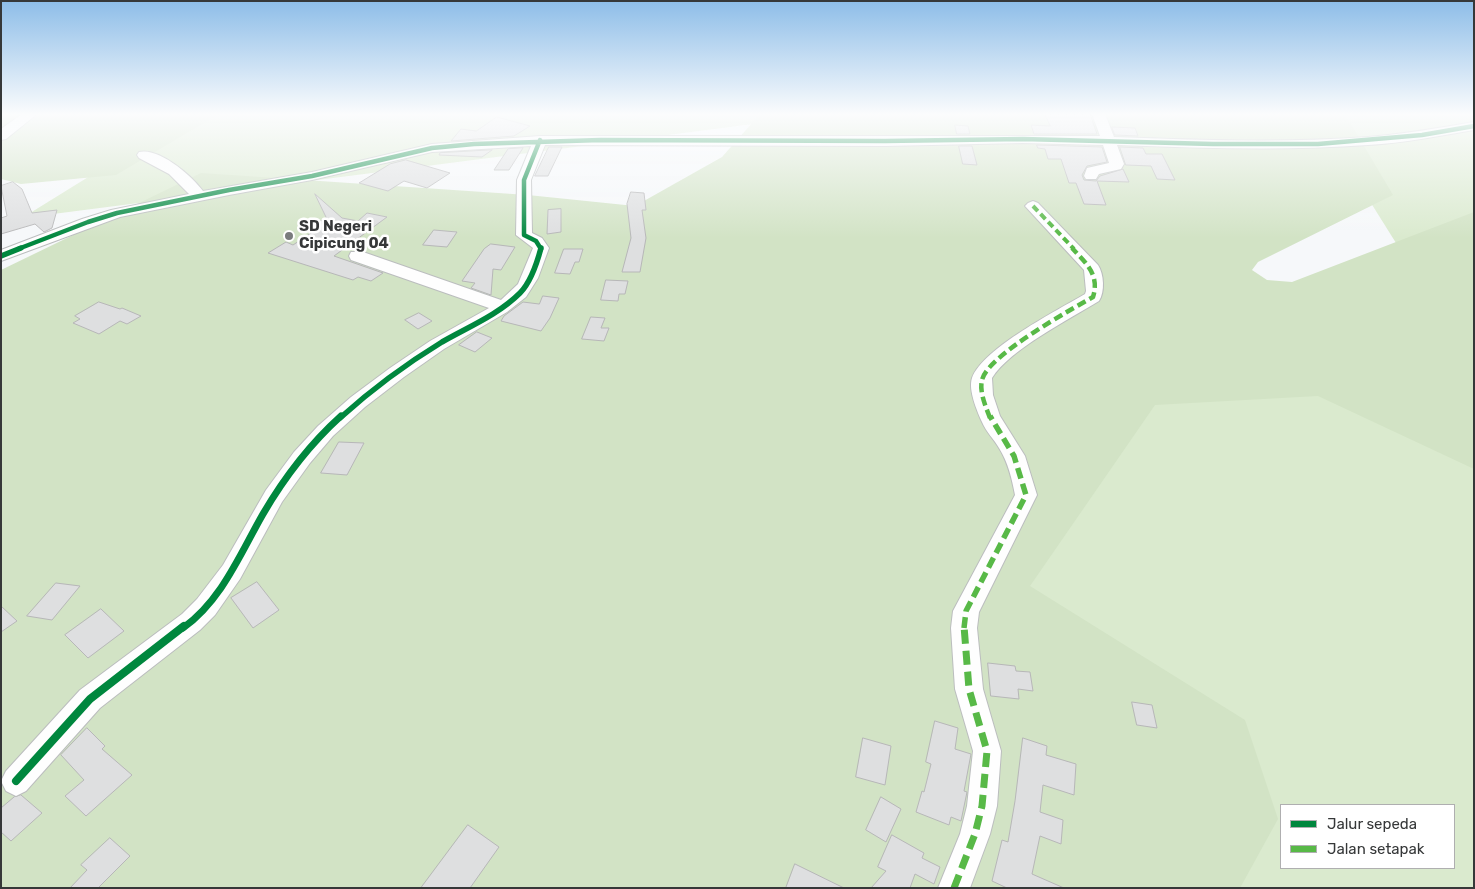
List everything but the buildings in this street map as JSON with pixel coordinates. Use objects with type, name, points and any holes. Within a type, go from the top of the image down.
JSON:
[{"type":"street","points":[[145,155],[170,167],[186,178],[199,196]]},
{"type":"street","points":[[1,256],[110,215],[199,196],[297,179],[399,155]]},
{"type":"street","points":[[16,781],[90,699],[185,627],[210,604],[234,571],[274,496],[334,423],[368,394],[438,344],[502,306],[522,291],[539,258],[541,248],[540,244],[524,236],[523,188],[524,180],[534,155]]},
{"type":"street","points":[[1091,176],[1092,171],[1096,169],[1116,166],[1114,155]]},
{"type":"street","points":[[954,888],[975,834],[982,806],[987,761],[987,751],[969,689],[964,628],[966,611],[1026,494],[1023,474],[994,424],[983,392],[981,379],[988,367],[1032,334],[1093,297],[1095,291],[1092,269],[1033,206]]},
{"type":"street","points":[[358,256],[502,306]]},
{"type":"green space","points":[[1,155],[149,155],[116,175],[21,184],[1,179]]},
{"type":"green space","points":[[123,155],[508,155],[22,218]]},
{"type":"green space","points":[[723,155],[1370,155],[1393,195],[1258,262],[1252,270],[1267,280],[1292,282],[1474,212],[1474,469],[1318,396],[1155,405],[1030,586],[1245,720],[1278,819],[1240,888],[1,888],[1,270],[201,173],[528,195],[635,206]]},
{"type":"green space","points":[[1312,155],[1474,155],[1474,355],[1470,361],[1354,176]]},
{"type":"green space","points":[[1231,355],[1474,434],[1474,888],[1120,888],[967,524]]},
{"type":"marked path","points":[[954,888],[975,834],[982,806],[987,751],[969,689],[964,628],[966,611],[1026,495],[1014,456],[1008,444],[994,426],[990,416],[981,382],[988,369],[1014,346],[1093,297],[1095,291],[1092,269],[1033,206]]},
{"type":"cycle path","points":[[1,256],[88,222],[117,213],[229,190],[312,176],[400,155]]},
{"type":"cycle path","points":[[16,781],[90,699],[191,622],[206,607],[220,590],[274,496],[302,458],[326,431],[358,402],[397,373],[437,345],[501,308],[520,293],[533,272],[541,248],[536,241],[524,235],[524,180],[534,155]]},
{"type":"place","name":"SD Negeri Cipicung 04","points":[[289,236]]}]
